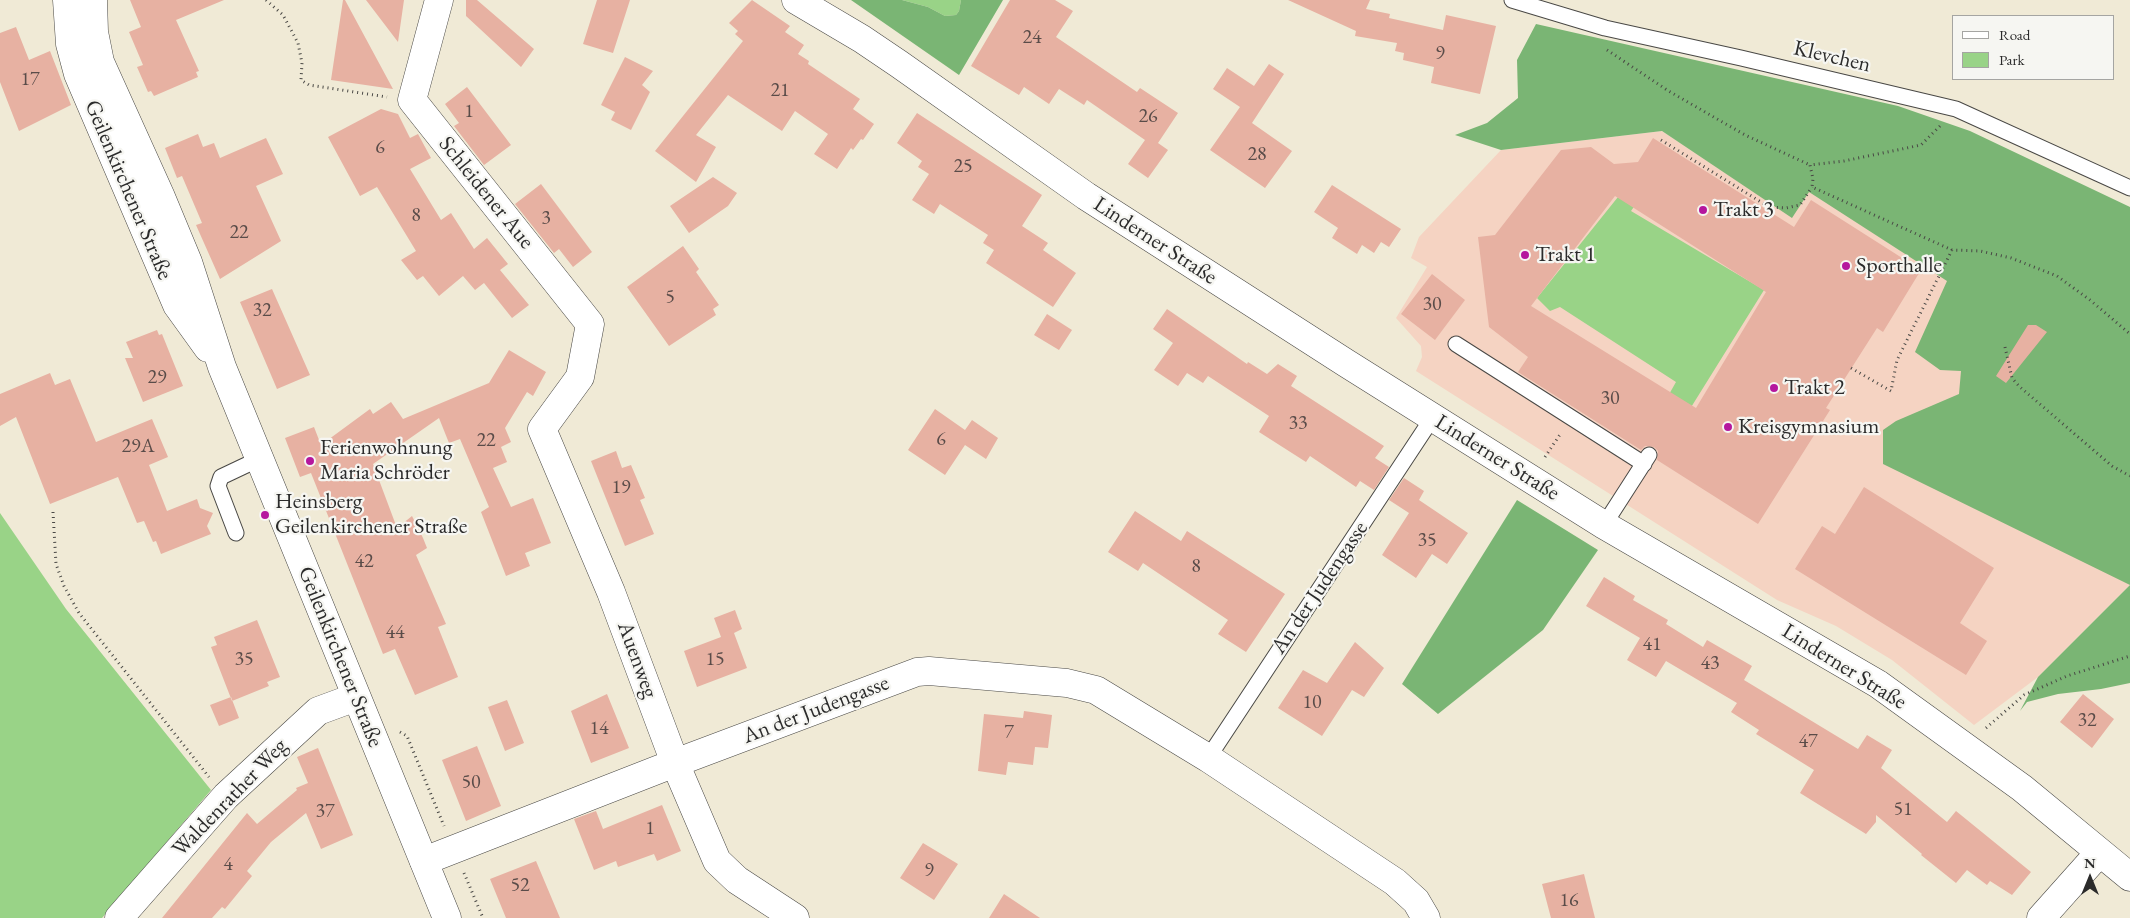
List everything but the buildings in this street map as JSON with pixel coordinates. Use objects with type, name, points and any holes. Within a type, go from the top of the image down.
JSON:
[{"type":"street","name":"Geilenkirchener Straße","points":[[67,0],[70,44],[78,74],[118,169],[177,305],[222,367]]},
{"type":"street","name":"Geilenkirchener Straße","points":[[93,0],[94,32],[100,62],[188,262],[222,367],[447,918]]},
{"type":"street","points":[[412,100],[439,0]]},
{"type":"street","name":"Linderner Straße","points":[[796,0],[862,39],[1086,196],[1433,417],[1604,525],[1878,684],[2022,788],[2130,877]]},
{"type":"street","name":"Linderner Straße","points":[[817,0],[862,39]]},
{"type":"street","name":"Schleidener Aue","points":[[412,100],[590,324],[580,377]]},
{"type":"street","name":"Auenweg","points":[[580,377],[542,429],[612,592],[675,763],[717,861],[736,880],[795,918]]},
{"type":"street","name":"An der Judengasse","points":[[424,861],[675,763],[917,672],[929,672],[1067,683],[1096,690],[1208,758],[1395,882],[1416,901],[1426,918]]},
{"type":"street","name":"Waldenrather Weg","points":[[119,918],[226,796],[318,710],[356,697]]},
{"type":"street","points":[[2041,918],[2099,853]]},
{"type":"lane","name":"Klevchen","points":[[1512,0],[1605,28],[1956,109],[2130,188]]},
{"type":"lane","points":[[1456,344],[1647,459],[1604,525]]},
{"type":"lane","name":"An der Judengasse","points":[[1208,758],[1433,417]]},
{"type":"lane","points":[[236,532],[218,486],[221,477],[259,459]]},
{"type":"path","points":[[266,0],[283,15],[298,43],[302,64],[302,80],[309,85],[412,100]]},
{"type":"path","points":[[1605,28],[1608,51],[1652,80],[1745,135],[1810,165],[1844,161],[1920,145],[1956,109]]},
{"type":"path","points":[[1661,140],[1769,207],[1786,208],[1800,205],[1812,187],[1814,179],[1810,165]]},
{"type":"path","points":[[1812,187],[1952,250],[1980,251],[2010,258],[2057,276],[2090,300],[2130,334]]},
{"type":"path","points":[[1852,368],[1891,391],[1897,360],[1952,250]]},
{"type":"path","points":[[2006,347],[2012,378],[2020,387],[2112,466],[2130,476]]},
{"type":"path","points":[[1546,454],[1557,439]]},
{"type":"path","points":[[53,512],[56,564],[64,586],[79,613],[200,768],[226,796]]},
{"type":"path","points":[[1964,747],[2024,695],[2067,676],[2130,656]]},
{"type":"shaded area","name":"Kreisgymnasium","points":[[1662,131],[1792,217],[1808,191],[1948,281],[2130,585],[2038,677],[1974,725],[1892,660],[1836,626],[1777,600],[1416,371],[1422,357],[1421,346],[1396,318],[1427,267],[1411,258],[1419,237],[1501,150]]},
{"type":"green space","points":[[851,0],[902,0],[928,7],[945,16],[956,15],[959,11],[961,0],[1003,0],[959,75]]},
{"type":"green space","points":[[902,0],[961,0],[959,11],[956,15],[945,16],[928,7]]},
{"type":"green space","points":[[1536,24],[1898,106],[1970,131],[2130,207],[2130,585],[1883,464],[1883,430],[1896,421],[1959,394],[1961,371],[1940,370],[1915,352],[1947,281],[1809,192],[1792,218],[1662,131],[1501,150],[1455,135],[1487,123],[1518,98],[1517,60]]},
{"type":"green space","points":[[1626,187],[1640,198],[1631,211],[1764,290],[1680,425],[1659,412],[1676,382],[1560,307],[1550,311],[1537,298]]},
{"type":"green space","points":[[1517,500],[1598,550],[1543,630],[1438,714],[1402,684]]},
{"type":"green space","points":[[0,513],[66,609],[211,790],[102,918],[0,918]]},
{"type":"green space","points":[[2130,585],[2130,683],[2101,689],[2058,694],[2027,702],[2020,711],[2038,677]]},
{"type":"place","name":"Trakt 3","points":[[1703,210]]},
{"type":"place","name":"Trakt 1","points":[[1525,255]]},
{"type":"place","name":"Sporthalle","points":[[1846,266]]},
{"type":"place","name":"Trakt 2","points":[[1774,388]]},
{"type":"place","name":"Kreisgymnasium","points":[[1728,427]]},
{"type":"place","name":"Ferienwohnung Maria Schröder","points":[[310,461]]},
{"type":"place","name":"Heinsberg Geilenkirchener Straße","points":[[265,515]]}]
